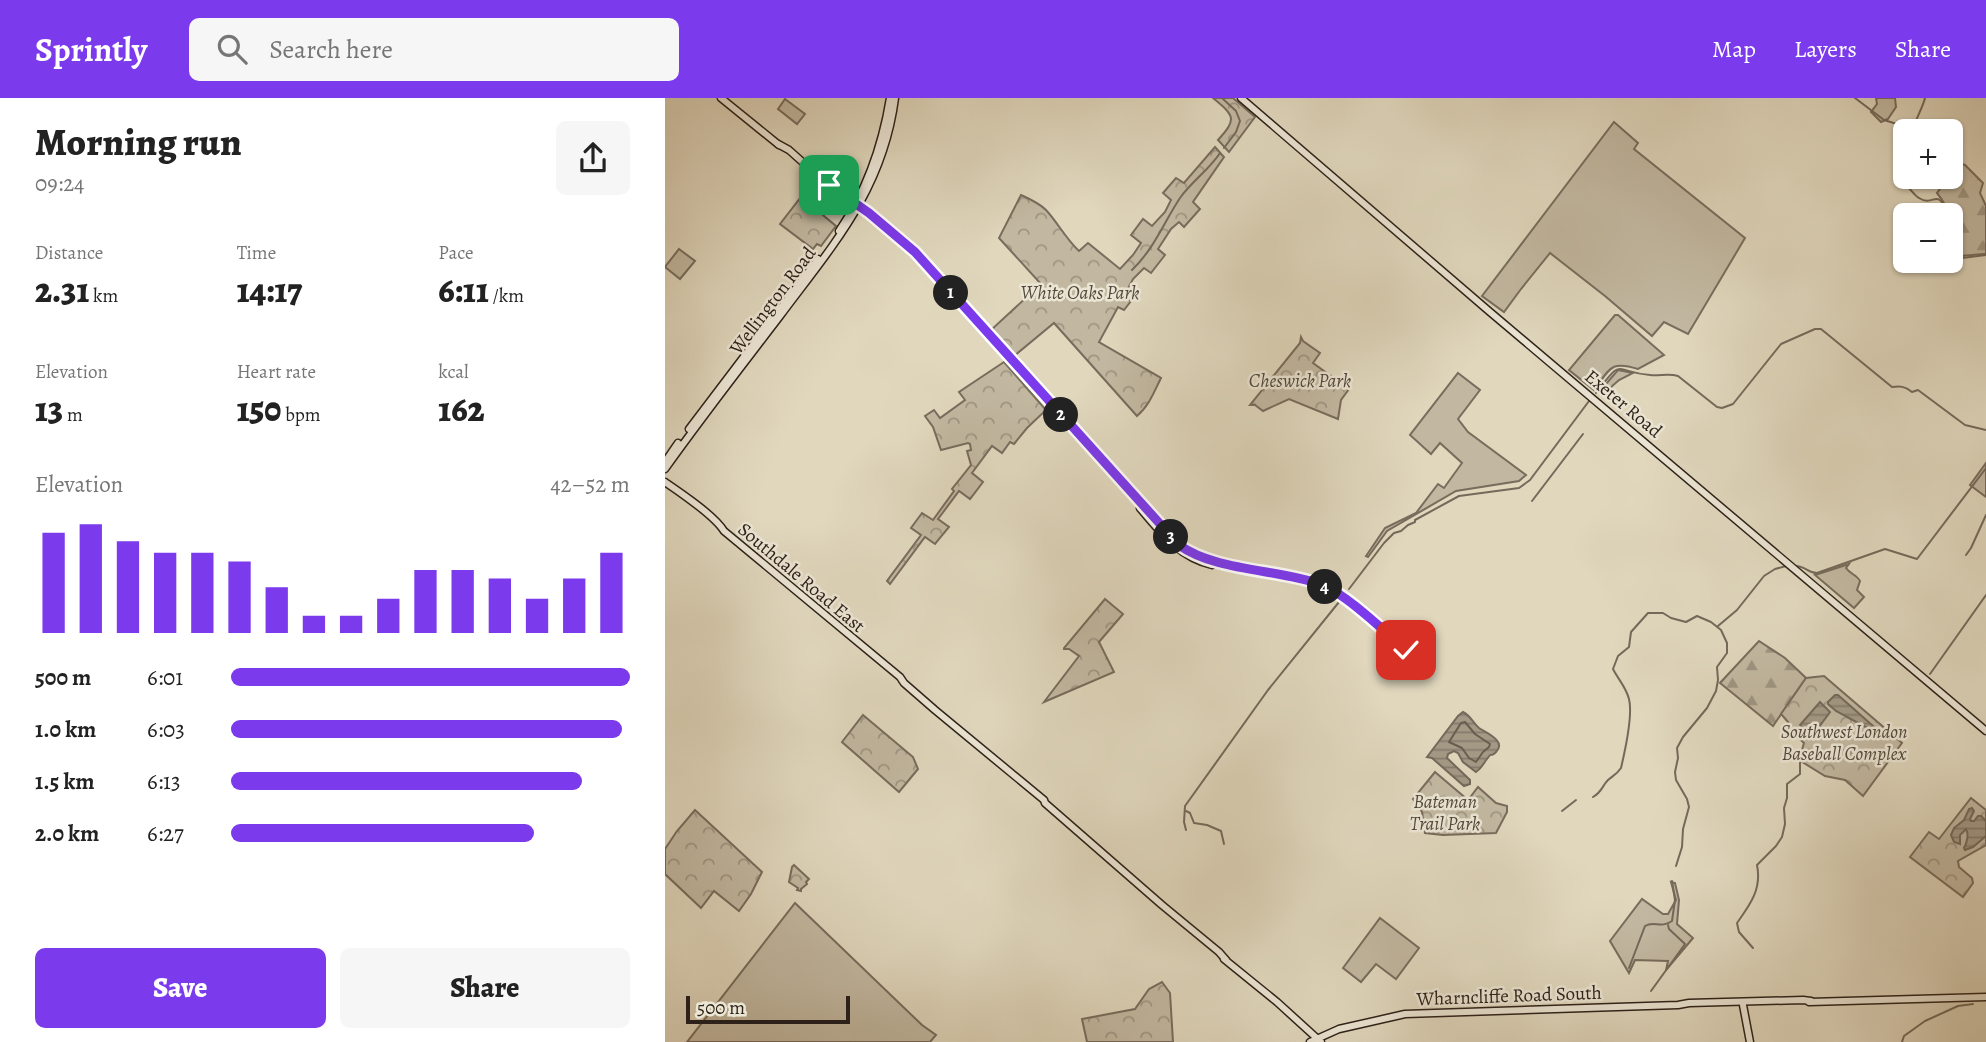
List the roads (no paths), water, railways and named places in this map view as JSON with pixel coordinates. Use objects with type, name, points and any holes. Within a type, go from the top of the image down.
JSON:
[{"type":"main road","points":[[721,98],[915,252],[1179,545],[1212,561],[1278,573],[1329,589],[1339,594],[1411,654]]},
{"type":"main road","name":"Wellington Road","points":[[665,462],[812,274],[857,206],[882,156],[893,98]]},
{"type":"main road","name":"Exeter Road","points":[[1241,98],[1489,312],[1986,731]]},
{"type":"main road","name":"Wellington Road","points":[[666,479],[696,423]]},
{"type":"main road","name":"Southdale Road East","points":[[666,479],[1321,1040]]},
{"type":"main road","name":"Wharncliffe Road South","points":[[1678,1005],[1689,1007],[1986,996]]},
{"type":"main road","name":"Wharncliffe Road South","points":[[1310,1042],[1377,1020],[1405,1014],[1741,1001],[1811,1002]]},
{"type":"main road","points":[[1742,1005],[1748,1042]]},
{"type":"water","points":[[1835,695],[1881,733],[1880,735],[1828,704]]},
{"type":"water","points":[[1820,702],[1830,712],[1813,735],[1810,735],[1800,725]]},
{"type":"water","points":[[1463,712],[1499,744],[1496,752],[1490,755],[1476,772],[1463,762],[1458,753],[1454,751],[1448,754],[1447,758],[1470,780],[1470,784],[1464,786],[1432,758],[1427,757]]},
{"type":"water","points":[[1972,808],[1974,811],[1971,821],[1981,816],[1986,821],[1986,836],[1965,850],[1966,829],[1960,835],[1960,844],[1954,842],[1951,835]]},
{"type":"waterway","points":[[1222,98],[1236,111],[1240,121],[1236,132],[1224,148]]},
{"type":"waterway","points":[[1855,98],[1884,120],[1893,123]]},
{"type":"waterway","points":[[1916,119],[1925,98]]},
{"type":"waterway","points":[[1132,270],[1153,244],[1180,198],[1220,153]]},
{"type":"waterway","points":[[1910,189],[1924,200],[1938,199],[1943,203]]},
{"type":"waterway","points":[[1963,258],[1986,255]]},
{"type":"waterway","points":[[1596,393],[1611,374],[1620,369],[1650,375],[1671,375],[1678,376],[1717,407],[1722,408],[1733,404],[1781,344],[1815,329],[1821,329],[1892,387],[1902,387],[1912,392],[1918,390],[1965,425],[1986,430]]},
{"type":"waterway","points":[[1349,589],[1384,543],[1415,520],[1459,496],[1519,488],[1530,480],[1589,401]]},
{"type":"waterway","points":[[1532,501],[1583,434]]},
{"type":"waterway","points":[[1795,566],[1817,573],[1885,549],[1917,559],[1986,468]]},
{"type":"waterway","points":[[1966,555],[1986,515]]},
{"type":"waterway","points":[[1718,626],[1737,610],[1764,576],[1786,566]]},
{"type":"waterway","points":[[1930,674],[1986,595]]},
{"type":"waterway","points":[[1186,830],[1185,806],[1268,690],[1339,602]]},
{"type":"waterway","points":[[1593,797],[1620,770],[1623,761],[1630,706],[1626,691],[1613,669],[1618,656],[1629,647],[1631,632],[1648,613],[1663,613],[1686,622],[1697,616],[1711,622],[1721,630],[1727,643],[1727,653],[1717,667],[1716,691],[1707,708],[1677,748],[1676,780],[1689,807],[1676,866]]},
{"type":"waterway","points":[[1753,948],[1739,932],[1737,923],[1756,889],[1757,865],[1782,837],[1787,784],[1800,774],[1800,762]]},
{"type":"waterway","points":[[1562,811],[1576,800]]},
{"type":"waterway","points":[[1186,811],[1190,813],[1194,823],[1221,831],[1224,844]]},
{"type":"waterway","points":[[1629,968],[1645,926],[1672,921],[1675,900],[1672,881]]},
{"type":"waterway","points":[[1651,991],[1685,944],[1668,925]]},
{"type":"waterway","points":[[1902,1042],[1904,1036],[1925,1021],[1958,1006],[1973,1004]]},
{"type":"park label","name":"White Oaks Park","points":[[1080,292]]},
{"type":"park label","name":"Cheswick Park","points":[[1300,380]]},
{"type":"park label","name":"Southwest London Baseball Complex","points":[[1844,742]]},
{"type":"park label","name":"Bateman Trail Park","points":[[1445,812]]}]
